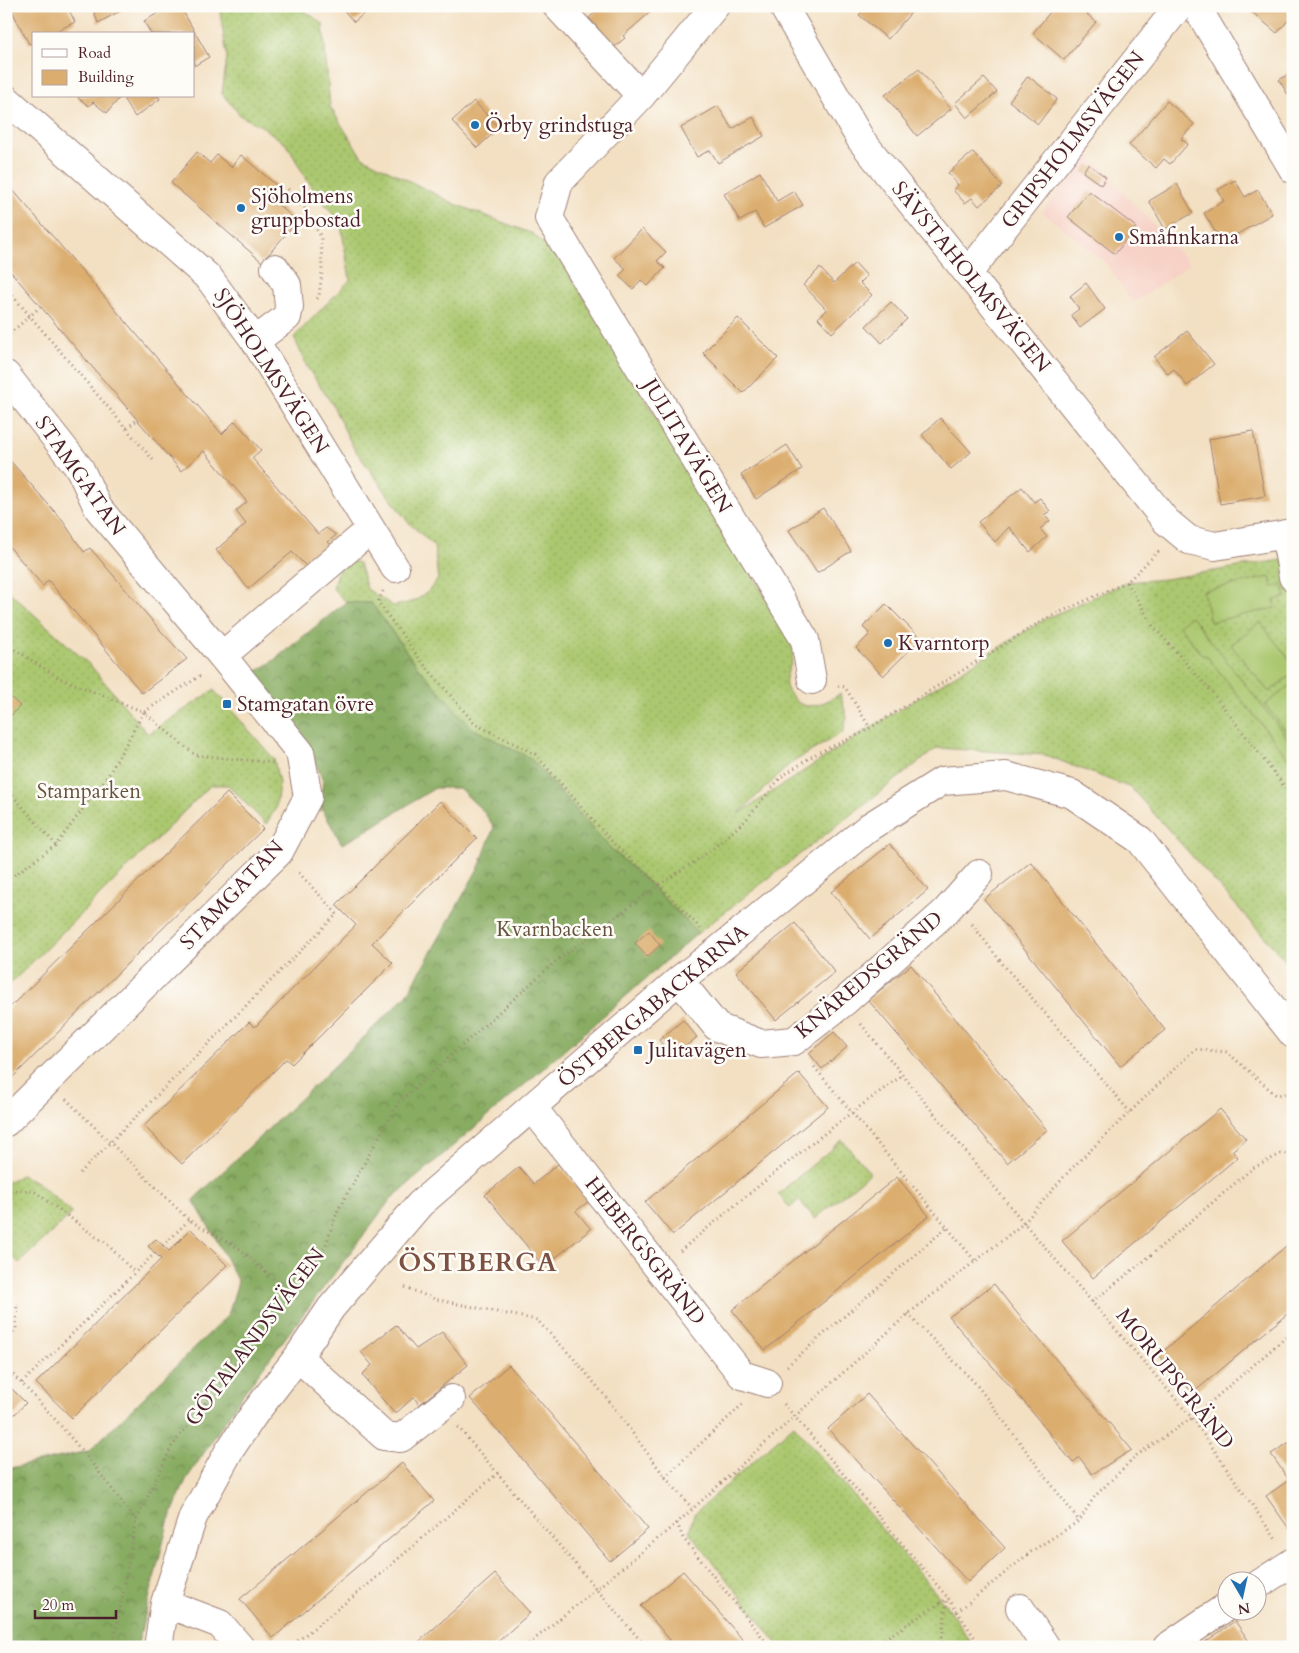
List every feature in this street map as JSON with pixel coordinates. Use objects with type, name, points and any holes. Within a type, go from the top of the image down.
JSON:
[{"type":"street","points":[[557,6],[641,96],[715,6]]},
{"type":"street","name":"SÄVSTAHOLMSVÄGEN","points":[[783,6],[861,140],[1166,521],[1179,532]]},
{"type":"street","name":"GRIPSHOLMSVÄGEN","points":[[968,273],[1179,6]]},
{"type":"street","points":[[1196,6],[1293,169]]},
{"type":"street","name":"JULITAVÄGEN","points":[[641,96],[559,182],[549,218],[805,640],[812,680]]},
{"type":"street","name":"SJÖHOLMSVÄGEN","points":[[6,99],[209,278],[255,341],[394,568]]},
{"type":"street","points":[[255,341],[287,317],[289,307],[287,285],[275,268]]},
{"type":"street","name":"STAMGATAN","points":[[6,375],[80,468],[98,508],[300,752],[308,797],[279,852],[6,1122]]},
{"type":"street","points":[[222,656],[371,529]]},
{"type":"street","points":[[1179,532],[1189,540],[1214,546],[1289,534],[1293,578]]},
{"type":"street","name":"ÖSTBERGABACKARNA","points":[[158,1647],[165,1603],[193,1517],[229,1451],[298,1357],[331,1308],[420,1204],[679,980],[869,827],[942,781],[1006,776],[1072,794],[1140,840],[1293,1034]]},
{"type":"street","name":"KNÄREDSGRÄND","points":[[679,980],[717,1026],[761,1044],[794,1041],[844,1002],[945,912],[979,874]]},
{"type":"street","name":"HEBERGSGRÄND","points":[[532,1107],[742,1375],[767,1384]]},
{"type":"street","points":[[298,1357],[384,1436],[400,1438],[446,1404]]},
{"type":"street","points":[[1266,1579],[1292,1562]]},
{"type":"street","points":[[165,1603],[220,1624],[240,1647]]},
{"type":"street","points":[[1020,1608],[1046,1647]]},
{"type":"street","points":[[1167,1647],[1216,1613]]},
{"type":"path","points":[[287,317],[309,309],[319,296],[322,272],[321,237],[305,209],[288,189]]},
{"type":"path","points":[[6,288],[154,461]]},
{"type":"path","points":[[6,338],[40,307]]},
{"type":"path","points":[[127,428],[137,420]]},
{"type":"path","name":"GÖTALANDSVÄGEN","points":[[113,1647],[136,1521],[172,1446],[325,1247],[338,1210],[398,1103],[556,961],[660,885],[709,852],[746,820],[782,778],[817,752],[870,728],[1045,619],[1127,582],[1179,532]]},
{"type":"path","points":[[394,568],[378,602],[422,662],[475,724],[535,754],[616,846],[660,885],[702,929],[716,952]]},
{"type":"path","points":[[1127,582],[1154,626],[1211,691],[1282,782],[1293,800]]},
{"type":"path","points":[[6,644],[59,678],[144,712],[196,754],[274,763]]},
{"type":"path","points":[[6,881],[56,845],[109,774],[144,712],[208,671],[222,656]]},
{"type":"path","points":[[812,680],[844,687],[870,728]]},
{"type":"path","points":[[6,788],[56,845]]},
{"type":"path","points":[[80,1173],[337,914],[279,852]]},
{"type":"path","points":[[955,901],[1001,962],[1130,1112]]},
{"type":"path","name":"MORUPSGRÄND","points":[[844,1002],[1024,1223],[1192,1418],[1292,1562]]},
{"type":"path","points":[[794,1041],[975,1261]]},
{"type":"path","points":[[525,1647],[676,1523],[908,1314],[1024,1223],[1069,1172],[1195,1049],[1227,1052],[1276,1095],[1293,1093]]},
{"type":"path","points":[[659,1269],[798,1154],[903,1075]]},
{"type":"path","points":[[61,1094],[189,1220],[240,1249],[289,1293]]},
{"type":"path","points":[[1092,1302],[1253,1168],[1281,1154],[1293,1154]]},
{"type":"path","points":[[6,1193],[12,1190],[34,1191],[105,1242],[135,1273]]},
{"type":"path","points":[[163,1246],[189,1220]]},
{"type":"path","points":[[665,1476],[736,1410],[947,1227]]},
{"type":"path","points":[[22,1383],[155,1253]]},
{"type":"path","points":[[405,1287],[434,1299],[537,1320],[606,1397],[665,1476],[692,1508]]},
{"type":"path","points":[[6,1339],[16,1329],[17,1303]]},
{"type":"path","points":[[908,1314],[976,1384],[1079,1521]]},
{"type":"path","points":[[957,1612],[1032,1551],[1079,1521],[1095,1496],[1137,1455],[1192,1418],[1293,1331]]},
{"type":"path","points":[[6,1368],[22,1383],[105,1479],[136,1521]]},
{"type":"path","points":[[767,1384],[948,1598],[981,1647]]},
{"type":"path","points":[[446,1404],[498,1473],[646,1647]]},
{"type":"path","points":[[290,1647],[370,1583],[498,1473]]},
{"type":"path","points":[[676,1523],[683,1538],[770,1647]]},
{"type":"path","points":[[872,1647],[948,1598]]},
{"type":"path","points":[[941,1647],[948,1598]]},
{"type":"shaded area","name":"Småfinkarna","points":[[1086,155],[1112,177],[1117,186],[1190,264],[1133,303],[1105,262],[1042,212]]},
{"type":"green space","points":[[219,6],[298,6],[323,24],[330,107],[362,157],[455,204],[533,234],[559,257],[790,637],[793,657],[786,676],[786,687],[789,692],[797,702],[809,706],[822,703],[840,694],[847,717],[843,732],[790,764],[738,814],[862,733],[1045,619],[1127,582],[1165,579],[1293,558],[1293,969],[1131,788],[1045,755],[937,748],[698,933],[650,884],[612,850],[531,759],[472,728],[417,666],[371,603],[346,602],[333,589],[336,575],[344,559],[359,563],[367,589],[393,606],[414,601],[424,595],[438,579],[434,546],[407,521],[353,447],[332,404],[307,367],[294,337],[350,280],[341,225],[307,180],[287,145],[263,127],[241,116],[222,94],[227,56]]},
{"type":"green space","points":[[1270,577],[1272,587],[1283,585],[1286,597],[1274,600],[1275,608],[1210,622],[1203,591]]},
{"type":"green space","name":"Stamparken","points":[[6,589],[91,666],[148,734],[214,690],[274,759],[279,783],[276,808],[266,824],[228,785],[211,785],[6,988]]},
{"type":"green space","name":"Kvarnbacken","points":[[346,602],[371,603],[417,666],[472,728],[531,759],[612,850],[648,882],[698,933],[391,1199],[245,1391],[186,1480],[168,1523],[137,1647],[6,1647],[6,1469],[89,1451],[228,1315],[238,1282],[193,1200],[407,995],[480,865],[494,827],[483,811],[459,788],[435,788],[342,844],[320,806],[323,780],[310,751],[251,674],[269,664]]},
{"type":"green space","points":[[1191,616],[1293,745],[1293,764],[1206,655],[1203,656],[1179,625]]},
{"type":"green space","points":[[1260,622],[1293,664],[1293,673],[1269,692],[1231,645]]},
{"type":"green space","points":[[1293,683],[1293,740],[1265,705]]},
{"type":"green space","points":[[842,1140],[870,1173],[815,1219],[799,1200],[790,1208],[778,1194]]},
{"type":"green space","points":[[21,1175],[37,1182],[72,1213],[19,1263],[6,1251],[6,1183]]},
{"type":"green space","points":[[794,1425],[946,1605],[974,1647],[780,1647],[689,1532],[694,1514]]},
{"type":"building","points":[[21,6],[67,6],[75,22],[54,32],[32,32],[32,43],[29,44],[12,11]]},
{"type":"building","points":[[92,6],[120,6],[122,10],[98,23]]},
{"type":"building","points":[[171,6],[180,6],[195,32],[150,32],[144,21]]},
{"type":"building","points":[[340,6],[373,6],[354,22]]},
{"type":"building","points":[[596,6],[653,6],[655,8],[623,36],[625,38],[614,47],[589,18],[600,8]]},
{"type":"building","points":[[867,6],[917,6],[888,39],[859,15]]},
{"type":"building","points":[[1055,6],[1078,6],[1096,22],[1064,60],[1033,33]]},
{"type":"building","points":[[1248,6],[1293,6],[1293,15],[1277,33],[1247,8]]},
{"type":"building","points":[[195,32],[209,57],[195,65]]},
{"type":"building","points":[[919,69],[951,109],[917,136],[885,95]]},
{"type":"building","points":[[1293,71],[1293,103],[1279,80]]},
{"type":"building","points":[[1028,76],[1057,99],[1038,124],[1009,101]]},
{"type":"building","points":[[984,78],[997,92],[967,118],[955,103]]},
{"type":"building","points":[[78,98],[119,98],[107,113],[93,102],[89,106]]},
{"type":"building","points":[[127,98],[160,99],[135,117],[124,100]]},
{"type":"building","name":"Örby grindstuga","points":[[474,101],[499,128],[477,148],[452,121]]},
{"type":"building","points":[[1167,101],[1194,124],[1181,139],[1188,144],[1170,164],[1164,159],[1156,168],[1129,145]]},
{"type":"building","points":[[718,106],[732,129],[753,117],[764,136],[718,163],[710,150],[697,157],[681,128]]},
{"type":"building","name":"Sjöholmens gruppbostad","points":[[197,152],[210,163],[217,155],[231,167],[241,155],[276,185],[267,195],[297,221],[262,262],[171,183]]},
{"type":"building","points":[[973,152],[1002,186],[979,206],[972,198],[965,203],[953,190],[958,185],[948,173]]},
{"type":"building","points":[[1088,164],[1106,177],[1101,185],[1083,172]]},
{"type":"building","points":[[760,172],[777,201],[794,191],[803,205],[764,228],[755,212],[740,221],[724,194]]},
{"type":"building","points":[[1235,180],[1245,197],[1258,190],[1272,214],[1222,243],[1204,213],[1224,201],[1218,190]]},
{"type":"building","points":[[6,182],[222,434],[235,421],[261,450],[252,458],[318,534],[326,528],[336,535],[328,542],[332,546],[307,567],[292,552],[248,589],[216,550],[246,524],[236,511],[247,502],[204,451],[181,471],[6,266]]},
{"type":"building","points":[[1177,184],[1193,213],[1165,229],[1149,201]]},
{"type":"building","points":[[1089,191],[1136,227],[1115,254],[1068,217]]},
{"type":"building","points":[[642,229],[666,252],[657,261],[665,268],[648,286],[641,280],[633,289],[619,276],[626,269],[614,258]]},
{"type":"building","points":[[855,263],[867,276],[860,283],[872,295],[832,333],[818,318],[827,310],[803,285],[820,268],[834,283]]},
{"type":"building","points":[[1086,283],[1105,309],[1080,328],[1071,315],[1079,309],[1070,296]]},
{"type":"building","points":[[891,302],[907,319],[882,343],[866,326]]},
{"type":"building","points":[[738,318],[778,358],[743,393],[703,353]]},
{"type":"building","points":[[1187,331],[1214,364],[1187,386],[1174,369],[1168,374],[1154,357]]},
{"type":"building","points":[[940,418],[971,452],[951,469],[922,435]]},
{"type":"building","points":[[1253,431],[1265,496],[1220,504],[1209,439]]},
{"type":"building","points":[[787,445],[802,469],[756,499],[741,475]]},
{"type":"building","points":[[6,456],[62,520],[84,552],[90,548],[187,659],[142,693],[48,580],[43,586],[6,543]]},
{"type":"building","points":[[1022,487],[1034,502],[1040,498],[1050,511],[1044,515],[1050,521],[1040,529],[1047,537],[1030,552],[1009,527],[995,542],[978,522]]},
{"type":"building","points":[[823,508],[851,551],[817,573],[789,530]]},
{"type":"building","name":"Kvarntorp","points":[[886,604],[921,639],[883,676],[856,648],[870,634],[863,627]]},
{"type":"building","points":[[6,693],[20,706],[6,721]]},
{"type":"building","points":[[227,793],[263,829],[6,1084],[6,1011]]},
{"type":"building","points":[[440,801],[477,838],[372,943],[393,963],[292,1064],[286,1059],[182,1164],[144,1126],[249,1022],[255,1027],[356,925],[336,905]]},
{"type":"building","points":[[890,844],[928,890],[870,939],[831,892]]},
{"type":"building","points":[[1031,862],[1165,1030],[1120,1066],[984,899]]},
{"type":"building","points":[[795,923],[835,972],[776,1020],[736,972]]},
{"type":"building","points":[[649,931],[660,945],[647,957],[635,943]]},
{"type":"building","points":[[911,965],[1047,1130],[1007,1163],[868,1000]]},
{"type":"building","points":[[683,1020],[697,1037],[673,1057],[659,1040]]},
{"type":"building","points":[[834,1032],[847,1047],[822,1069],[809,1053]]},
{"type":"building","points":[[799,1073],[828,1107],[673,1235],[645,1202]]},
{"type":"building","points":[[1220,1109],[1246,1139],[1232,1151],[1238,1157],[1093,1278],[1062,1241]]},
{"type":"building","points":[[558,1164],[589,1201],[576,1211],[591,1229],[544,1267],[485,1195],[519,1167],[534,1184]]},
{"type":"building","points":[[897,1177],[929,1216],[765,1350],[732,1310]]},
{"type":"building","points":[[191,1229],[227,1265],[72,1418],[36,1383],[161,1259],[148,1246],[156,1239],[169,1251]]},
{"type":"building","points":[[1293,1240],[1293,1309],[1193,1393],[1159,1355]]},
{"type":"building","points":[[994,1284],[1132,1450],[1092,1474],[1079,1457],[1073,1463],[1025,1403],[949,1317]]},
{"type":"building","points":[[396,1325],[416,1349],[442,1332],[468,1365],[419,1405],[414,1397],[395,1414],[362,1375],[372,1365],[361,1352]]},
{"type":"building","points":[[509,1365],[648,1529],[610,1561],[470,1398]]},
{"type":"building","points":[[6,1383],[26,1403],[6,1423]]},
{"type":"building","points":[[867,1394],[1005,1548],[968,1582],[828,1429]]},
{"type":"building","points":[[1293,1440],[1293,1528],[1290,1530],[1266,1496],[1289,1480],[1271,1454]]},
{"type":"building","points":[[402,1463],[434,1501],[273,1638],[240,1599]]},
{"type":"building","points":[[683,1571],[749,1647],[676,1647],[641,1606]]},
{"type":"building","points":[[495,1574],[530,1613],[492,1647],[413,1647]]},
{"type":"building","points":[[1235,1621],[1253,1647],[1198,1647]]},
{"type":"place","name":"Örby grindstuga","points":[[475,125]]},
{"type":"place","name":"Sjöholmens gruppbostad","points":[[241,208]]},
{"type":"place","name":"Småfinkarna","points":[[1119,237]]},
{"type":"place","name":"Kvarntorp","points":[[888,643]]},
{"type":"place","name":"Stamgatan övre","points":[[227,704]]},
{"type":"place","name":"Julitavägen","points":[[638,1050]]},
{"type":"district","name":"ÖSTBERGA","points":[[478,1262]]}]
